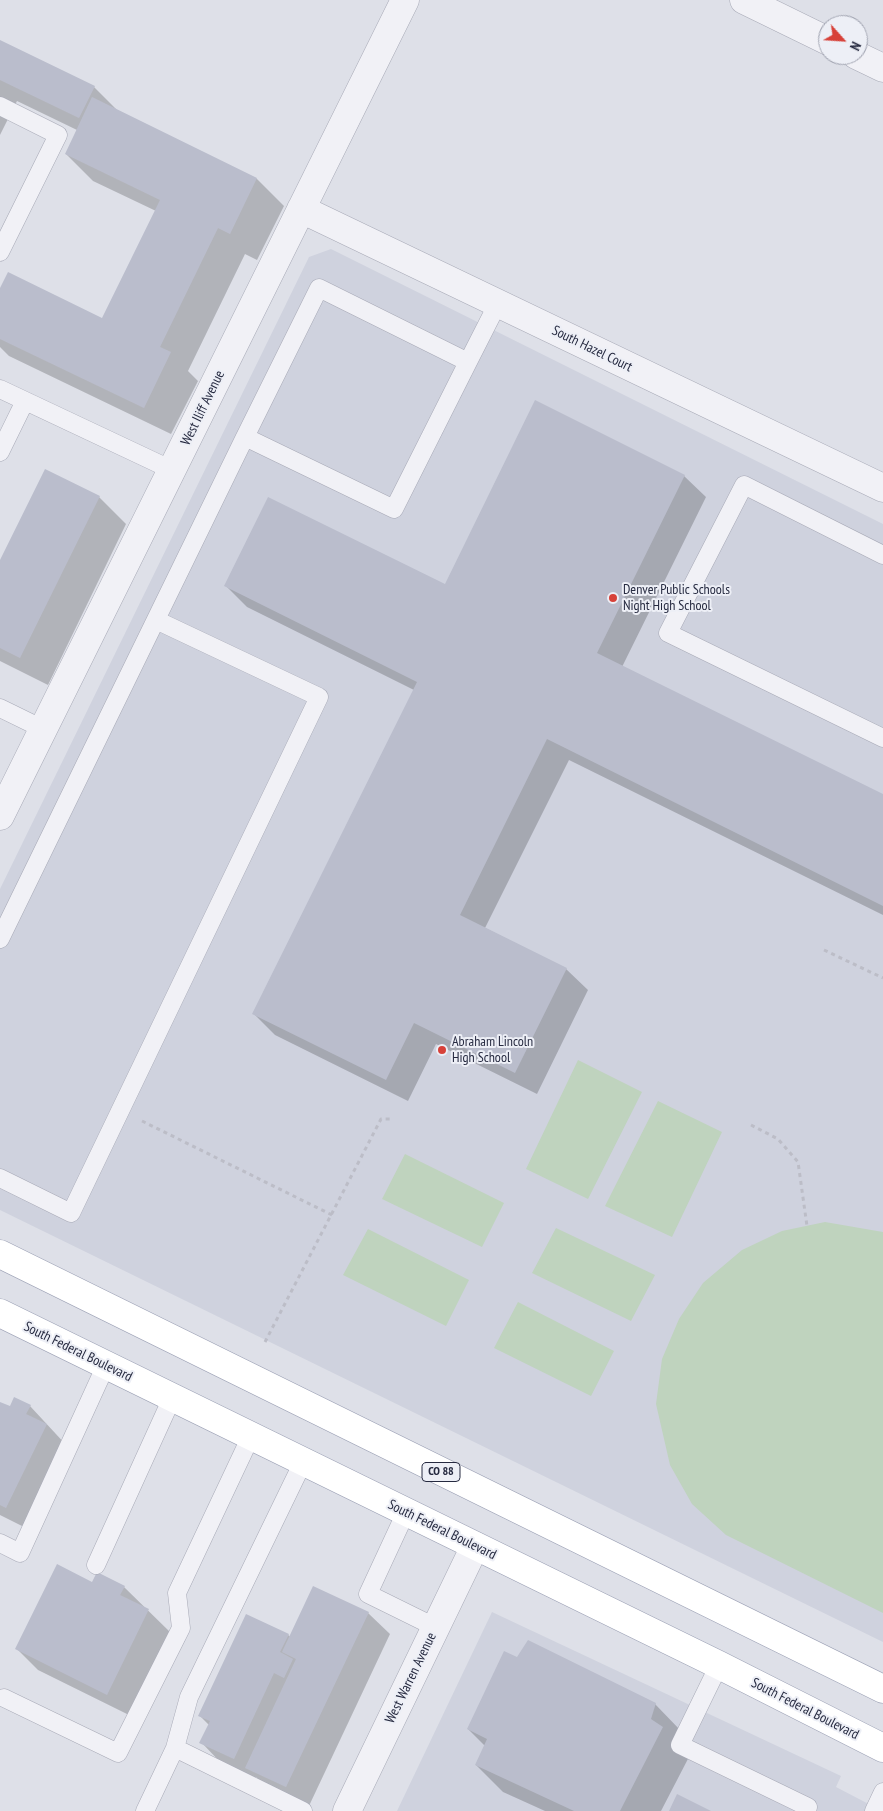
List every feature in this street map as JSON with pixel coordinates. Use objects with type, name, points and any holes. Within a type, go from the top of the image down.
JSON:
[{"type":"main road","name":"CO 88","points":[[0,1254],[883,1689]]},
{"type":"main road","name":"South Federal Boulevard","points":[[0,1313],[883,1748]]},
{"type":"street","name":"West Iliff Avenue","points":[[0,816],[406,0]]},
{"type":"street","points":[[744,0],[818,36]]},
{"type":"street","points":[[868,61],[883,68]]},
{"type":"street","name":"South Hazel Court","points":[[301,209],[883,488]]},
{"type":"street","name":"West Warren Avenue","points":[[347,1811],[475,1546]]},
{"type":"lane","points":[[0,106],[58,135],[0,252]]},
{"type":"lane","points":[[0,939],[319,288],[468,362]]},
{"type":"lane","points":[[245,437],[394,510],[498,303]]},
{"type":"lane","points":[[0,389],[172,470]]},
{"type":"lane","points":[[0,452],[25,401]]},
{"type":"lane","points":[[883,555],[744,485],[668,633],[883,738]]},
{"type":"lane","points":[[0,1178],[70,1213],[319,697],[156,620]]},
{"type":"lane","points":[[0,708],[43,729]]},
{"type":"lane","points":[[0,1543],[20,1553],[106,1366]]},
{"type":"lane","points":[[96,1565],[172,1398]]},
{"type":"lane","points":[[4,1698],[118,1753],[181,1628],[177,1593],[251,1436]]},
{"type":"lane","points":[[145,1811],[175,1748],[190,1696],[303,1462]]},
{"type":"lane","points":[[406,1512],[368,1594],[435,1628]]},
{"type":"lane","points":[[719,1666],[680,1745],[808,1807],[806,1811]]},
{"type":"lane","points":[[175,1748],[303,1811]]},
{"type":"lane","points":[[874,1811],[883,1792]]},
{"type":"path","points":[[824,950],[883,978]]},
{"type":"path","points":[[120,1110],[332,1215]]},
{"type":"path","points":[[266,1342],[381,1119],[390,1119]]},
{"type":"path","points":[[751,1125],[778,1139],[798,1162],[807,1226]]},
{"type":"shaded area","name":"Abraham Lincoln High School","points":[[331,249],[883,524],[883,1642],[0,1210],[0,889],[309,257]]},
{"type":"shaded area","points":[[492,1612],[841,1776],[836,1787],[882,1811],[397,1811]]},
{"type":"green space","points":[[578,1060],[642,1092],[588,1199],[526,1169]]},
{"type":"green space","points":[[658,1101],[722,1132],[672,1237],[605,1206]]},
{"type":"green space","points":[[405,1154],[504,1203],[482,1247],[382,1199]]},
{"type":"green space","points":[[825,1222],[883,1232],[883,1613],[726,1535],[692,1504],[670,1465],[656,1404],[662,1359],[679,1319],[703,1283],[742,1250],[782,1231]]},
{"type":"green space","points":[[556,1228],[655,1275],[631,1321],[532,1273]]},
{"type":"green space","points":[[368,1229],[469,1280],[446,1326],[343,1275]]},
{"type":"green space","points":[[518,1302],[614,1351],[591,1396],[494,1348]]},
{"type":"building","points":[[0,40],[95,86],[79,118],[0,80]]},
{"type":"building","points":[[92,97],[257,178],[230,234],[218,228],[160,347],[171,352],[144,408],[0,339],[0,288],[8,272],[102,318],[160,200],[65,154]]},
{"type":"building","points":[[535,400],[685,475],[597,653],[883,794],[883,906],[547,739],[460,915],[567,968],[515,1073],[414,1023],[386,1080],[252,1014],[417,682],[224,586],[268,497],[445,584]]},
{"type":"building","points":[[45,469],[100,496],[20,658],[0,648],[0,560]]},
{"type":"building","points":[[14,1397],[31,1405],[26,1414],[47,1424],[6,1508],[0,1505],[0,1402],[10,1406]]},
{"type":"building","points":[[57,1564],[92,1582],[97,1572],[125,1586],[120,1595],[149,1609],[107,1695],[15,1649]]},
{"type":"building","points":[[313,1586],[369,1612],[286,1787],[245,1768],[296,1659],[282,1652]]},
{"type":"building","points":[[246,1614],[289,1634],[280,1652],[293,1659],[284,1678],[274,1673],[234,1759],[199,1743],[210,1721],[198,1716]]},
{"type":"building","points":[[528,1640],[656,1703],[651,1719],[663,1727],[620,1811],[574,1811],[475,1765],[487,1739],[467,1729],[504,1651],[517,1657]]},
{"type":"building","points":[[677,1794],[711,1811],[669,1811]]},
{"type":"place","name":"Denver Public Schools Night High School","points":[[613,598]]},
{"type":"place","name":"Abraham Lincoln High School","points":[[442,1050]]}]
